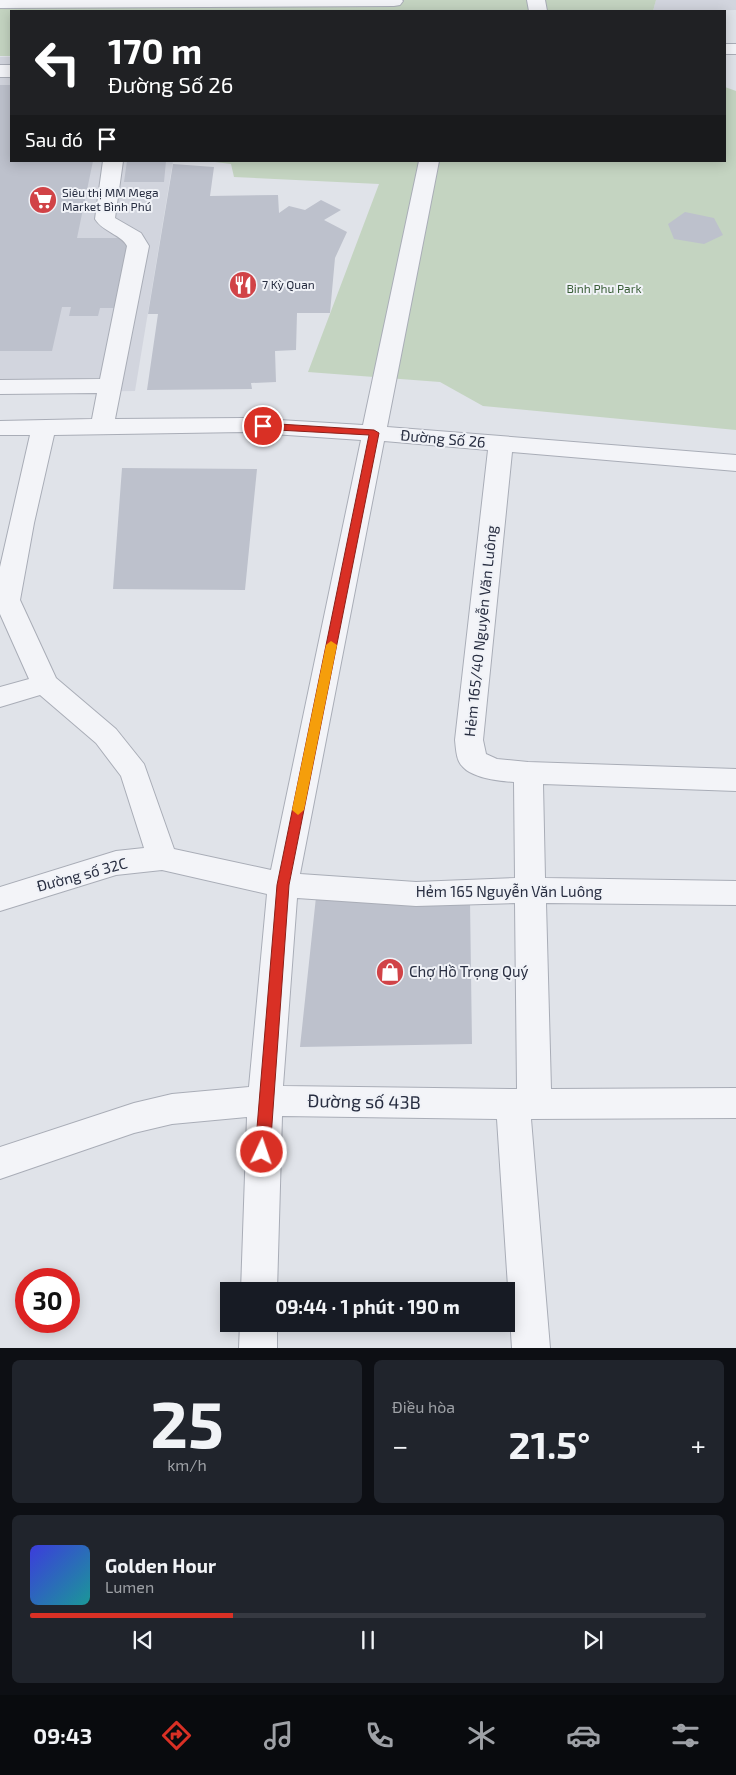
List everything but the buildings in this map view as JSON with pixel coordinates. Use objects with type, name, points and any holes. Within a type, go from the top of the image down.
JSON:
[{"type":"street","points":[[0,3],[394,4]]},
{"type":"street","points":[[102,427],[138,246],[134,236],[109,224],[105,219],[113,162]]},
{"type":"street","points":[[259,1282],[265,1101],[283,885],[374,433],[376,414],[429,162]]},
{"type":"street","points":[[374,433],[394,416],[444,162]]},
{"type":"street","points":[[0,387],[110,386]]},
{"type":"street","name":"Đường Số 26","points":[[0,428],[244,425],[374,433],[736,463]]},
{"type":"street","points":[[44,428],[10,523],[4,601],[45,684],[106,736],[134,772],[162,858]]},
{"type":"street","name":"Hẻm 165/40 Nguyễn Văn Luông","points":[[501,445],[469,740],[473,760],[493,769],[528,773]]},
{"type":"street","points":[[0,697],[45,684]]},
{"type":"street","points":[[531,1348],[523,1104],[530,890],[528,773],[736,780]]},
{"type":"street","name":"Đường số 32C","points":[[0,899],[116,863],[162,858],[283,885]]},
{"type":"street","name":"Hẻm 165 Nguyễn Văn Luông","points":[[283,885],[416,894],[530,890],[736,894]]},
{"type":"street","name":"Đường số 43B","points":[[0,1163],[134,1118],[172,1109],[265,1101],[523,1104],[736,1103]]},
{"type":"street","points":[[258,1348],[259,1332]]},
{"type":"shaded area","points":[[656,0],[736,0],[736,10],[653,10]]},
{"type":"shaded area","points":[[0,57],[10,57],[10,162],[173,162],[135,391],[0,393]]},
{"type":"green space","points":[[0,0],[656,0],[653,10],[10,10],[10,56],[0,56]]},
{"type":"green space","name":"Binh Phu Park","points":[[726,87],[736,91],[736,430],[483,406],[440,382],[308,372],[379,184],[234,177],[231,164],[215,162],[726,162]]},
{"type":"slow traffic","points":[[298,810],[331,645]]},
{"type":"place","name":"Siêu thị MM Mega Market Bình Phú","points":[[43,200]]},
{"type":"place","name":"7 Kỳ Quan","points":[[243,285]]},
{"type":"place","name":"Chợ Hồ Trọng Quý","points":[[390,972]]},
{"type":"route","points":[[262,1152],[283,885],[374,433],[263,426]]}]
